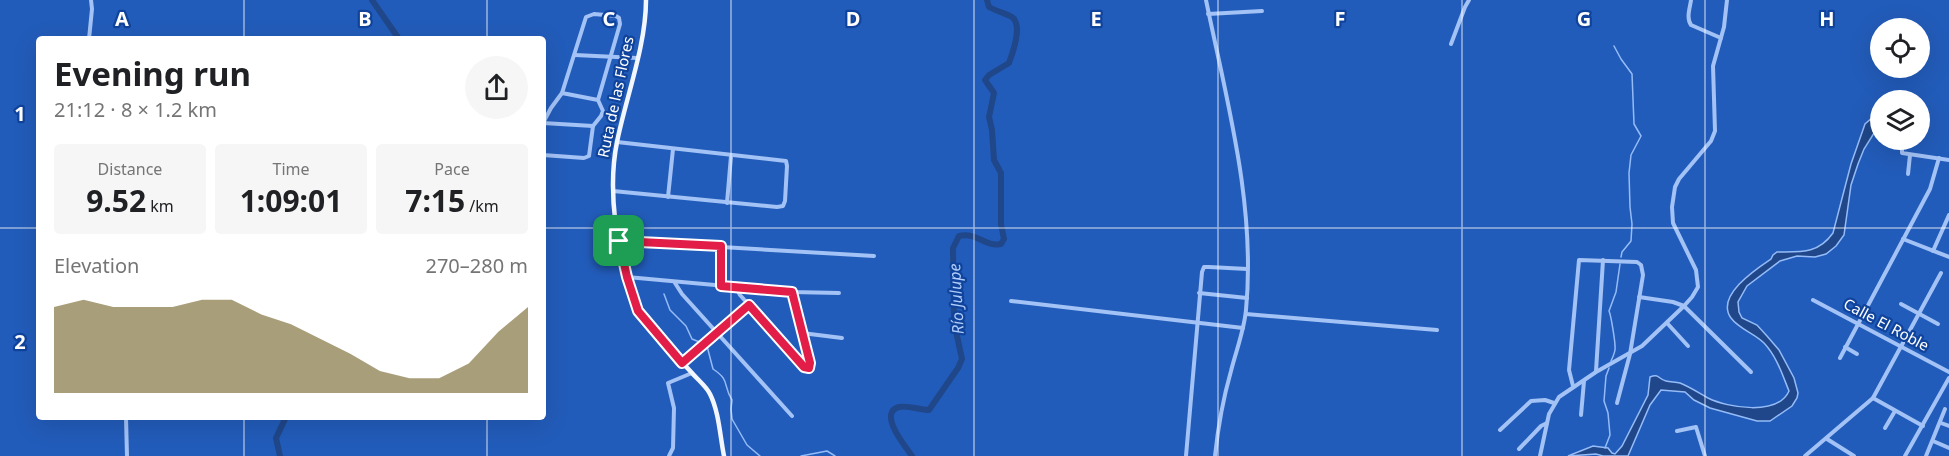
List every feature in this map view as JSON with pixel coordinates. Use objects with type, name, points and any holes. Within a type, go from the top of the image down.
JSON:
[{"type":"main road","name":"Ruta de las Flores","points":[[646,0],[637,58],[613,166],[612,190],[619,241],[638,311],[708,391],[712,399],[724,456]]},
{"type":"street","points":[[89,36],[91,0]]},
{"type":"street","points":[[1206,0],[1240,168],[1247,232],[1248,269],[1246,314],[1224,396],[1215,456]]},
{"type":"street","points":[[1451,44],[1469,0]]},
{"type":"street","points":[[1691,0],[1689,21],[1691,25],[1720,38]]},
{"type":"street","points":[[1540,456],[1554,403],[1563,393],[1642,346],[1695,293],[1698,281],[1696,270],[1673,223],[1673,196],[1679,179],[1714,136],[1716,123],[1713,66],[1727,0]]},
{"type":"street","points":[[1208,14],[1262,11]]},
{"type":"street","points":[[546,117],[562,93],[585,20],[594,14],[619,18],[620,24],[598,100],[603,111],[593,126],[590,153],[587,157],[546,156]]},
{"type":"street","points":[[575,55],[637,58]]},
{"type":"street","points":[[562,93],[598,100]]},
{"type":"street","points":[[546,123],[593,126]]},
{"type":"street","points":[[612,190],[777,207],[783,206],[785,201],[786,161],[617,142]]},
{"type":"street","points":[[668,197],[673,149]]},
{"type":"street","points":[[1902,150],[1902,153],[1949,160]]},
{"type":"street","points":[[1908,174],[1910,154]]},
{"type":"street","points":[[727,203],[731,155]]},
{"type":"street","points":[[1840,358],[1930,189],[1939,158]]},
{"type":"street","points":[[1933,251],[1949,215]]},
{"type":"street","points":[[1903,239],[1949,257]]},
{"type":"street","points":[[619,241],[874,256]]},
{"type":"street","points":[[721,246],[721,286]]},
{"type":"street","points":[[1573,386],[1569,370],[1579,260],[1627,261],[1641,265],[1643,275],[1630,354],[1617,403]]},
{"type":"street","points":[[1596,372],[1603,260]]},
{"type":"street","points":[[1186,456],[1202,272],[1204,267],[1248,269]]},
{"type":"street","points":[[1805,456],[1873,398],[1941,273]]},
{"type":"street","points":[[627,277],[792,292],[839,293]]},
{"type":"street","points":[[675,283],[682,294],[792,416]]},
{"type":"street","points":[[736,287],[740,295],[804,367],[809,368],[810,363],[792,292]]},
{"type":"street","points":[[1199,293],[1247,298]]},
{"type":"street","points":[[1639,297],[1684,306],[1751,372]]},
{"type":"street","name":"Calle El Roble","points":[[1813,300],[1949,372]]},
{"type":"street","points":[[1011,301],[1243,328]]},
{"type":"street","points":[[1902,304],[1938,324]]},
{"type":"street","points":[[682,363],[749,305]]},
{"type":"street","points":[[1246,314],[1437,330]]},
{"type":"street","points":[[1667,323],[1688,346]]},
{"type":"street","points":[[802,333],[842,338]]},
{"type":"street","points":[[1845,347],[1857,354]]},
{"type":"street","points":[[669,456],[673,448],[674,408],[668,383],[692,374]]},
{"type":"street","points":[[1581,416],[1584,380]]},
{"type":"street","points":[[1908,455],[1948,381]]},
{"type":"street","points":[[1873,398],[1923,426]]},
{"type":"street","points":[[1500,430],[1531,401],[1545,400],[1554,403]]},
{"type":"street","points":[[1926,456],[1946,409]]},
{"type":"street","points":[[1885,428],[1895,411]]},
{"type":"street","points":[[126,420],[127,456]]},
{"type":"street","points":[[1520,449],[1541,426],[1547,423]]},
{"type":"street","points":[[1941,423],[1949,426]]},
{"type":"street","points":[[1677,431],[1696,427],[1705,456]]},
{"type":"street","points":[[1827,439],[1854,456]]},
{"type":"street","points":[[1933,441],[1949,448]]},
{"type":"shaded area","points":[[0,0],[1949,0],[1949,456],[0,456]]},
{"type":"shaded area","points":[[1870,120],[1870,139],[1864,149],[1851,185],[1844,235],[1826,254],[1815,257],[1797,256],[1780,261],[1747,286],[1738,302],[1742,318],[1757,325],[1767,336],[1779,350],[1794,378],[1798,393],[1792,406],[1770,421],[1757,421],[1710,408],[1694,400],[1685,392],[1661,390],[1650,405],[1628,456],[1596,454],[1568,456],[1593,446],[1608,448],[1615,454],[1622,446],[1648,395],[1650,377],[1653,376],[1680,383],[1708,398],[1728,405],[1764,407],[1783,399],[1789,391],[1776,360],[1764,343],[1731,318],[1728,301],[1739,284],[1777,252],[1801,252],[1815,248],[1833,233],[1851,164],[1865,124]]},
{"type":"waterway","points":[[372,0],[397,36]]},
{"type":"waterway","name":"Río Julupe","points":[[912,456],[892,423],[893,410],[899,407],[929,410],[962,359],[954,322],[953,248],[959,236],[971,236],[995,244],[1001,244],[1004,239],[1001,224],[1001,173],[994,160],[989,117],[994,93],[985,80],[1009,63],[1017,26],[1012,17],[989,7],[987,0]]},
{"type":"waterway","points":[[1614,46],[1632,74],[1634,124],[1641,136],[1631,155],[1629,173],[1631,241],[1622,252],[1621,257]]},
{"type":"waterway","points":[[1611,361],[1615,348],[1609,311],[1616,292],[1620,264]]},
{"type":"waterway","points":[[664,294],[670,310],[686,326],[692,339],[702,343]]},
{"type":"waterway","points":[[707,346],[713,369],[724,380],[732,400],[732,419],[747,445],[760,456]]},
{"type":"waterway","points":[[1605,448],[1610,435],[1608,413],[1604,401],[1609,368]]},
{"type":"waterway","points":[[280,456],[276,438],[285,420]]},
{"type":"waterway","points":[[801,456],[827,451],[835,456]]},
{"type":"route","points":[[619,241],[721,246],[721,286],[792,292],[810,363],[809,368],[804,367],[749,305],[682,363],[638,311],[619,241]]}]
